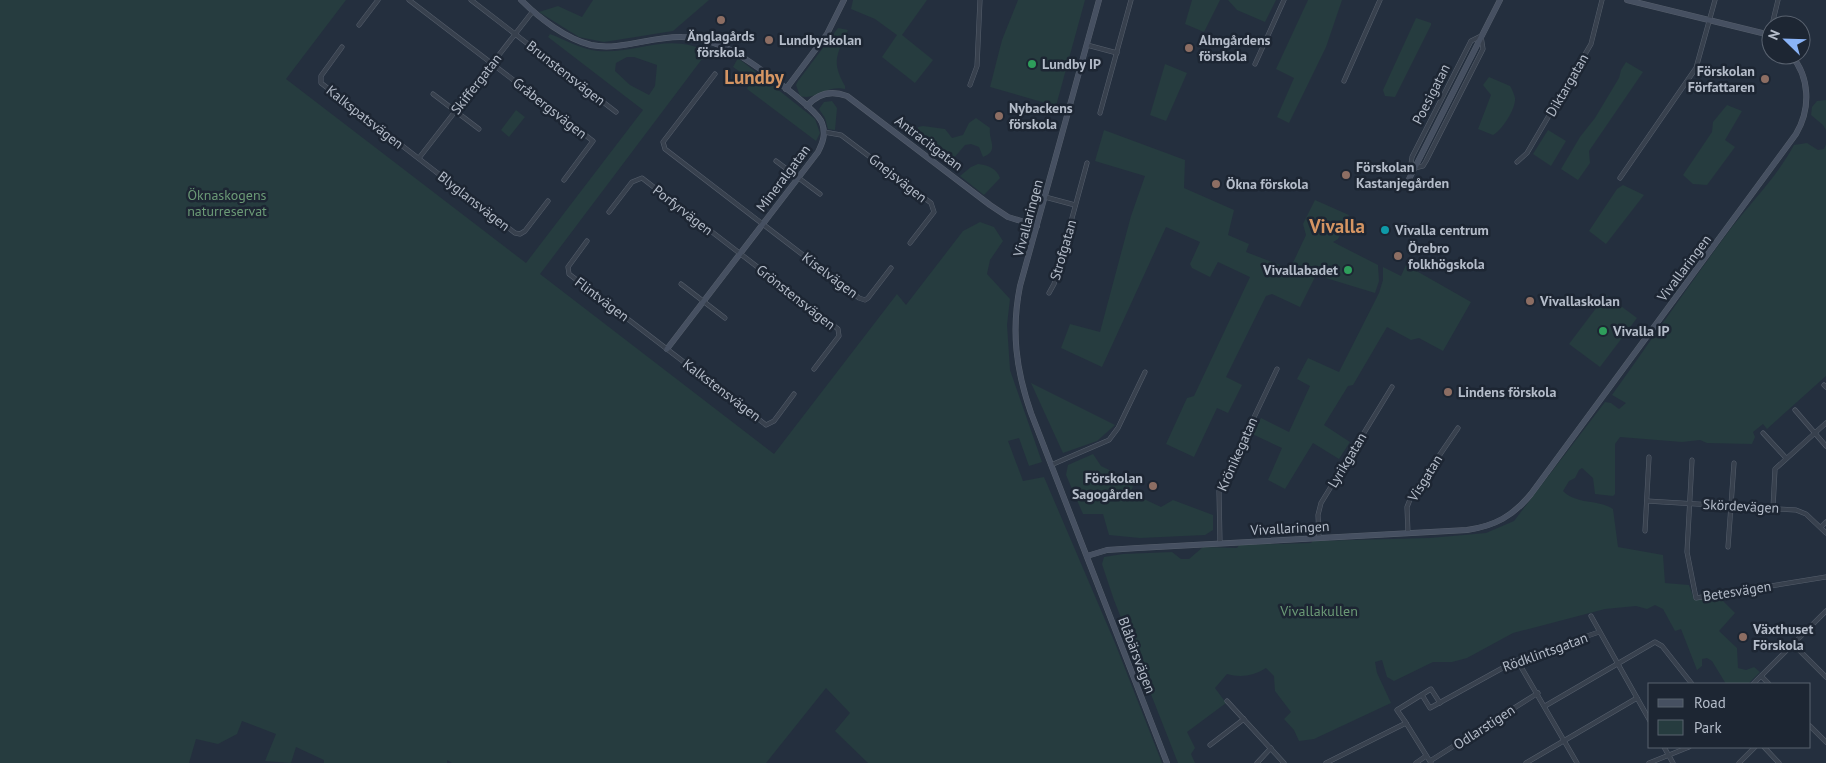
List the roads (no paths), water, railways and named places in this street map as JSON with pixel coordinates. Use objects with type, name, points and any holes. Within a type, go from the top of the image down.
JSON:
[{"type":"street","points":[[359,25],[378,0]]},
{"type":"street","points":[[409,0],[492,64]]},
{"type":"street","name":"Brunstensvägen","points":[[471,0],[616,112]]},
{"type":"street","points":[[521,0],[533,11],[573,38],[593,45],[610,46],[682,37],[712,43],[740,55],[807,106],[820,118],[824,132]]},
{"type":"street","points":[[786,89],[827,34],[844,0]]},
{"type":"street","points":[[970,85],[978,66],[980,0]]},
{"type":"street","name":"Vivallaringen","points":[[1100,0],[1018,299],[1015,341],[1018,374],[1023,390],[1087,556],[1107,550],[1483,528],[1506,518],[1524,502],[1801,126],[1807,100],[1805,82],[1798,65]]},
{"type":"street","points":[[1100,113],[1131,0]]},
{"type":"street","points":[[1255,64],[1284,0]]},
{"type":"street","points":[[1344,81],[1380,0]]},
{"type":"street","name":"Diktargatan","points":[[1517,162],[1526,153],[1590,44],[1602,0]]},
{"type":"street","points":[[1627,0],[1761,34]]},
{"type":"street","points":[[1620,178],[1696,68],[1715,0]]},
{"type":"street","points":[[1775,15],[1778,0]]},
{"type":"street","name":"Poesigatan","points":[[1407,183],[1499,1]]},
{"type":"street","name":"Skiffergatan","points":[[419,158],[533,11]]},
{"type":"street","points":[[1087,44],[1117,53]]},
{"type":"street","name":"Kalkspatsvägen","points":[[342,47],[320,76],[321,83],[419,158]]},
{"type":"street","name":"Gråbergsvägen","points":[[492,64],[592,141],[564,180]]},
{"type":"street","name":"Kiselvägen","points":[[715,74],[663,142],[663,146],[861,299],[868,298],[891,268]]},
{"type":"street","name":"Antracitgatan","points":[[807,106],[825,93],[837,93],[847,96],[990,205],[1008,217],[1037,226]]},
{"type":"street","points":[[433,94],[479,129]]},
{"type":"street","name":"Mineralgatan","points":[[667,349],[818,152],[824,132]]},
{"type":"street","name":"Gnejsvägen","points":[[824,132],[841,135],[931,203],[934,212],[910,243]]},
{"type":"street","name":"Blyglansvägen","points":[[419,158],[518,234],[525,231],[548,202]]},
{"type":"street","points":[[776,161],[820,194]]},
{"type":"street","name":"Strofgatan","points":[[1049,293],[1054,284],[1087,163]]},
{"type":"street","name":"Porfyrvägen","points":[[610,212],[632,182],[642,178],[740,254]]},
{"type":"street","name":"Strofgatan","points":[[1045,197],[1075,205]]},
{"type":"street","name":"Flintvägen","points":[[587,241],[568,266],[569,274],[667,349]]},
{"type":"street","name":"Grönstensvägen","points":[[740,254],[838,330],[839,336],[814,369]]},
{"type":"street","points":[[681,284],[725,318]]},
{"type":"street","name":"Kalkstensvägen","points":[[667,349],[766,424],[774,421],[794,394]]},
{"type":"street","name":"Krönikegatan","points":[[1220,543],[1219,491],[1277,369]]},
{"type":"street","points":[[1051,465],[1109,440],[1118,428],[1145,372]]},
{"type":"street","name":"Lyrikgatan","points":[[1319,538],[1318,515],[1321,503],[1392,386]]},
{"type":"street","points":[[1795,410],[1826,446]]},
{"type":"street","points":[[1773,508],[1776,468],[1826,423]]},
{"type":"street","name":"Visgatan","points":[[1408,533],[1407,507],[1411,497],[1458,428]]},
{"type":"street","points":[[1763,433],[1786,458]]},
{"type":"street","points":[[1645,531],[1649,457]]},
{"type":"street","name":"Betesvägen","points":[[1692,460],[1687,552],[1696,598],[1826,577]]},
{"type":"street","points":[[1728,547],[1734,463]]},
{"type":"street","name":"Skördevägen","points":[[1647,501],[1800,510],[1826,533]]},
{"type":"street","points":[[1821,528],[1826,522]]},
{"type":"street","name":"Blåbärsvägen","points":[[1087,556],[1167,763]]},
{"type":"street","points":[[1754,683],[1826,611]]},
{"type":"street","points":[[1591,616],[1648,717]]},
{"type":"street","name":"Rödklintsgatan","points":[[1440,703],[1518,660],[1599,632]]},
{"type":"street","points":[[1546,706],[1657,642],[1691,683]]},
{"type":"street","points":[[1793,644],[1826,677]]},
{"type":"street","points":[[1518,660],[1546,706],[1576,763]]},
{"type":"street","points":[[1761,676],[1767,683]]},
{"type":"street","points":[[1422,695],[1430,708],[1440,703],[1431,689],[1397,710],[1430,762]]},
{"type":"street","name":"Odlarstigen","points":[[1430,762],[1538,693]]},
{"type":"street","points":[[1526,763],[1637,698]]},
{"type":"street","points":[[1227,701],[1284,763]]},
{"type":"street","points":[[1210,745],[1244,719]]},
{"type":"street","points":[[1326,763],[1406,723]]},
{"type":"street","points":[[1811,727],[1826,742]]},
{"type":"street","points":[[1257,763],[1271,748]]},
{"type":"street","points":[[1665,748],[1673,763]]},
{"type":"street","points":[[1649,763],[1686,748]]},
{"type":"street","points":[[1738,763],[1754,748]]},
{"type":"street","points":[[1765,748],[1779,763]]},
{"type":"street","points":[[1416,763],[1426,756]]},
{"type":"place","name":"Änglagårds förskola","points":[[721,20]]},
{"type":"place","name":"Lundbyskolan","points":[[769,40]]},
{"type":"place","name":"Almgårdens förskola","points":[[1189,48]]},
{"type":"place","name":"Lundby IP","points":[[1032,64]]},
{"type":"place","name":"Förskolan Författaren","points":[[1765,79]]},
{"type":"place","name":"Nybackens förskola","points":[[999,116]]},
{"type":"place","name":"Förskolan Kastanjegården","points":[[1346,175]]},
{"type":"place","name":"Ökna förskola","points":[[1216,184]]},
{"type":"place","name":"Vivalla centrum","points":[[1385,230]]},
{"type":"place","name":"Örebro folkhögskola","points":[[1398,256]]},
{"type":"place","name":"Vivallabadet","points":[[1348,270]]},
{"type":"place","name":"Vivallaskolan","points":[[1530,301]]},
{"type":"place","name":"Vivalla IP","points":[[1603,331]]},
{"type":"place","name":"Lindens förskola","points":[[1448,392]]},
{"type":"place","name":"Förskolan Sagogården","points":[[1153,486]]},
{"type":"place","name":"Växthuset Förskola","points":[[1743,637]]},
{"type":"district","name":"Lundby","points":[[754,77]]},
{"type":"district","name":"Vivalla","points":[[1337,226]]},
{"type":"park label","name":"Öknaskogens naturreservat","points":[[227,204]]},
{"type":"park label","name":"Vivallakullen","points":[[1319,611]]}]
